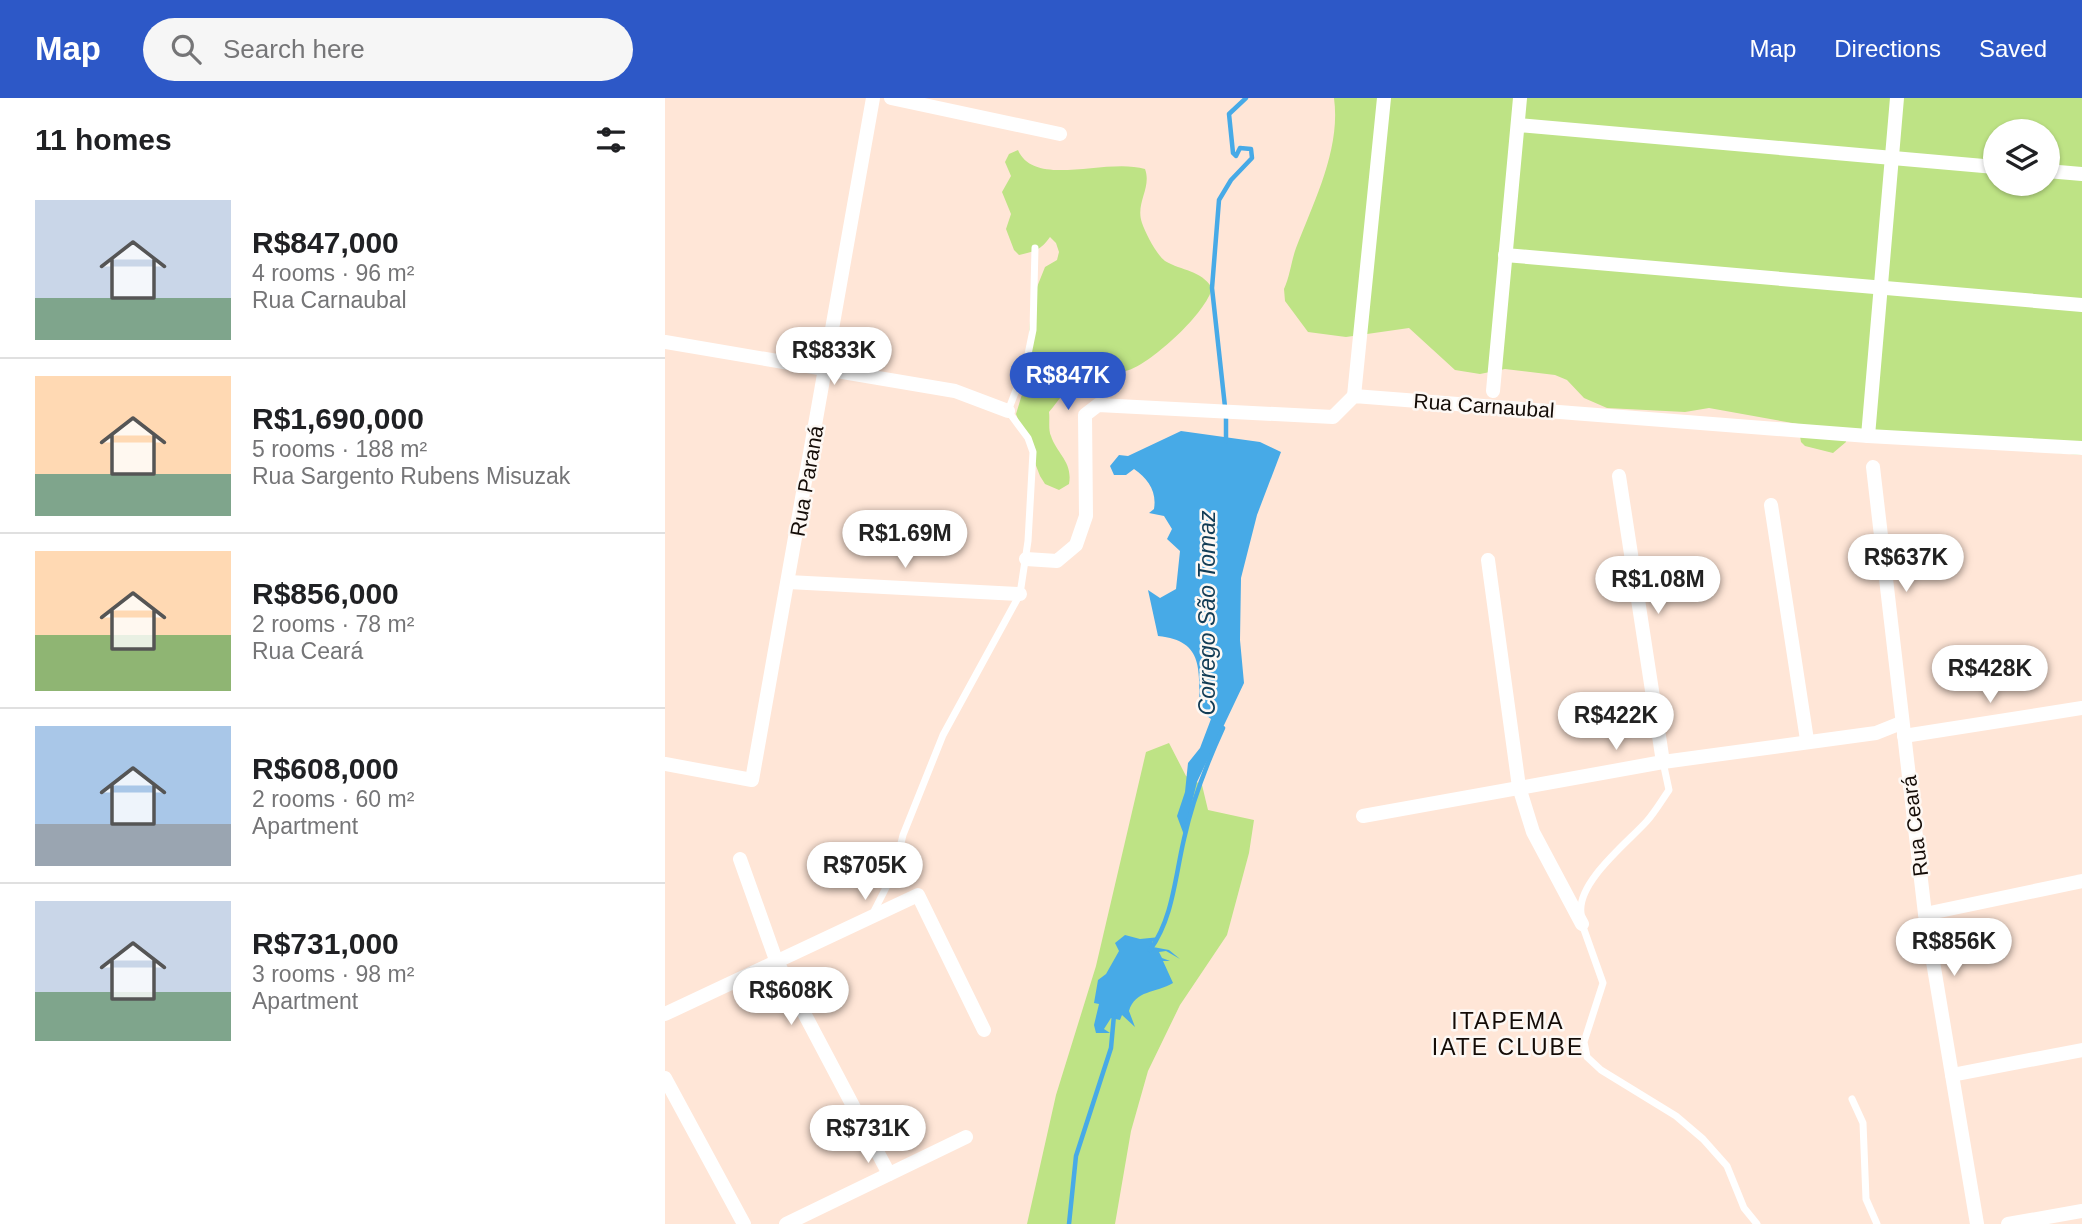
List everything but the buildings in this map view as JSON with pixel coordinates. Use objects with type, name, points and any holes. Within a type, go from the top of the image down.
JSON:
[{"type":"street","name":"Rua Paraná","points":[[665,764],[752,780],[873,98]]},
{"type":"street","points":[[891,98],[1060,135]]},
{"type":"street","points":[[1026,559],[1057,561],[1076,545],[1086,516],[1086,415],[1098,405],[1333,417],[1354,396],[1384,98]]},
{"type":"street","points":[[1493,391],[1520,98]]},
{"type":"street","points":[[1868,436],[1897,98]]},
{"type":"street","points":[[1518,125],[1983,166]]},
{"type":"street","points":[[2060,172],[2082,174]]},
{"type":"street","points":[[1506,255],[2082,305]]},
{"type":"street","points":[[665,342],[955,391],[1008,411]]},
{"type":"street","name":"Rua Carnaubal","points":[[1354,396],[1868,436],[2082,448]]},
{"type":"street","name":"Rua Ceará","points":[[1874,467],[1925,914],[1977,1224]]},
{"type":"street","points":[[1619,476],[1663,762]]},
{"type":"street","points":[[1771,505],[1807,740]]},
{"type":"street","points":[[1488,560],[1519,787],[1533,832],[1582,924]]},
{"type":"street","points":[[788,582],[1020,594]]},
{"type":"street","points":[[1363,816],[1663,762],[1807,740],[2082,708]]},
{"type":"street","points":[[740,859],[776,960],[889,1174]]},
{"type":"street","points":[[1925,914],[2082,881]]},
{"type":"street","points":[[665,1014],[918,895],[984,1030]]},
{"type":"street","points":[[1952,1074],[2082,1050]]},
{"type":"street","points":[[665,1078],[744,1224]]},
{"type":"street","points":[[786,1224],[966,1137]]},
{"type":"street","points":[[2008,1224],[2082,1211]]},
{"type":"lane","points":[[870,919],[894,872],[903,835],[943,735],[1020,594],[1026,559],[1033,452],[1028,438],[1008,411],[1026,364],[1033,330],[1035,248]]},
{"type":"lane","points":[[1663,762],[1669,790],[1650,818],[1593,877],[1580,903],[1582,924],[1603,983],[1584,1042],[1587,1057],[1601,1070],[1676,1116],[1703,1139],[1727,1167],[1744,1208],[1757,1224]]},
{"type":"lane","points":[[1852,1098],[1863,1123],[1866,1199],[1877,1224]]},
{"type":"green space","points":[[1334,98],[2082,98],[2082,455],[1847,436],[1846,442],[1833,453],[1805,446],[1801,442],[1798,424],[1709,408],[1685,412],[1607,408],[1584,398],[1567,380],[1555,375],[1505,369],[1480,374],[1455,370],[1409,328],[1346,337],[1308,332],[1285,301],[1284,289],[1296,248],[1318,193],[1334,136]]},
{"type":"green space","points":[[1018,150],[1027,162],[1040,168],[1073,170],[1129,166],[1145,169],[1147,176],[1140,216],[1152,244],[1165,261],[1197,274],[1212,288],[1190,322],[1151,357],[1129,370],[1097,371],[1081,377],[1049,412],[1050,434],[1067,464],[1070,476],[1069,484],[1059,490],[1045,484],[1040,476],[1016,414],[1027,378],[1031,302],[1045,267],[1057,260],[1059,252],[1050,237],[1033,251],[1019,255],[1014,250],[1006,229],[1011,214],[1002,192],[1011,176],[1005,162],[1009,154]]},
{"type":"green space","points":[[1169,743],[1186,776],[1202,785],[1208,810],[1254,820],[1249,853],[1227,935],[1180,1005],[1148,1071],[1131,1131],[1115,1224],[1027,1224],[1056,1095],[1096,966],[1146,752]]},
{"type":"water","points":[[1181,431],[1260,442],[1281,452],[1257,515],[1241,578],[1240,640],[1244,683],[1197,782],[1184,835],[1177,816],[1185,792],[1188,763],[1200,748],[1211,719],[1200,711],[1198,671],[1192,651],[1174,639],[1158,636],[1148,590],[1160,598],[1176,589],[1180,551],[1167,539],[1172,529],[1164,516],[1149,513],[1154,509],[1155,503],[1153,491],[1147,481],[1134,469],[1126,475],[1114,475],[1110,466],[1119,455],[1128,456]]},
{"type":"water","points":[[1125,935],[1140,939],[1160,937],[1152,942],[1153,947],[1169,950],[1180,959],[1166,951],[1159,952],[1162,958],[1170,961],[1163,961],[1173,983],[1136,999],[1129,1011],[1135,1027],[1122,1015],[1120,1020],[1111,1018],[1104,1029],[1110,1033],[1096,1033],[1094,1025],[1099,1004],[1094,1003],[1098,980],[1106,974],[1119,951],[1115,943]]},
{"type":"waterway","name":"Corrego São Tomaz","points":[[1226,441],[1226,416],[1212,288],[1219,200],[1231,180],[1252,158],[1251,149],[1240,148],[1236,156],[1233,153],[1229,114],[1246,98]]},
{"type":"waterway","name":"Corrego São Tomaz","points":[[1150,950],[1164,924],[1191,811],[1223,728]]},
{"type":"waterway","name":"Corrego São Tomaz","points":[[1069,1224],[1076,1156],[1111,1048],[1114,1015]]},
{"type":"district","name":"ITAPEMA IATE CLUBE","points":[[1508,1034]]}]
